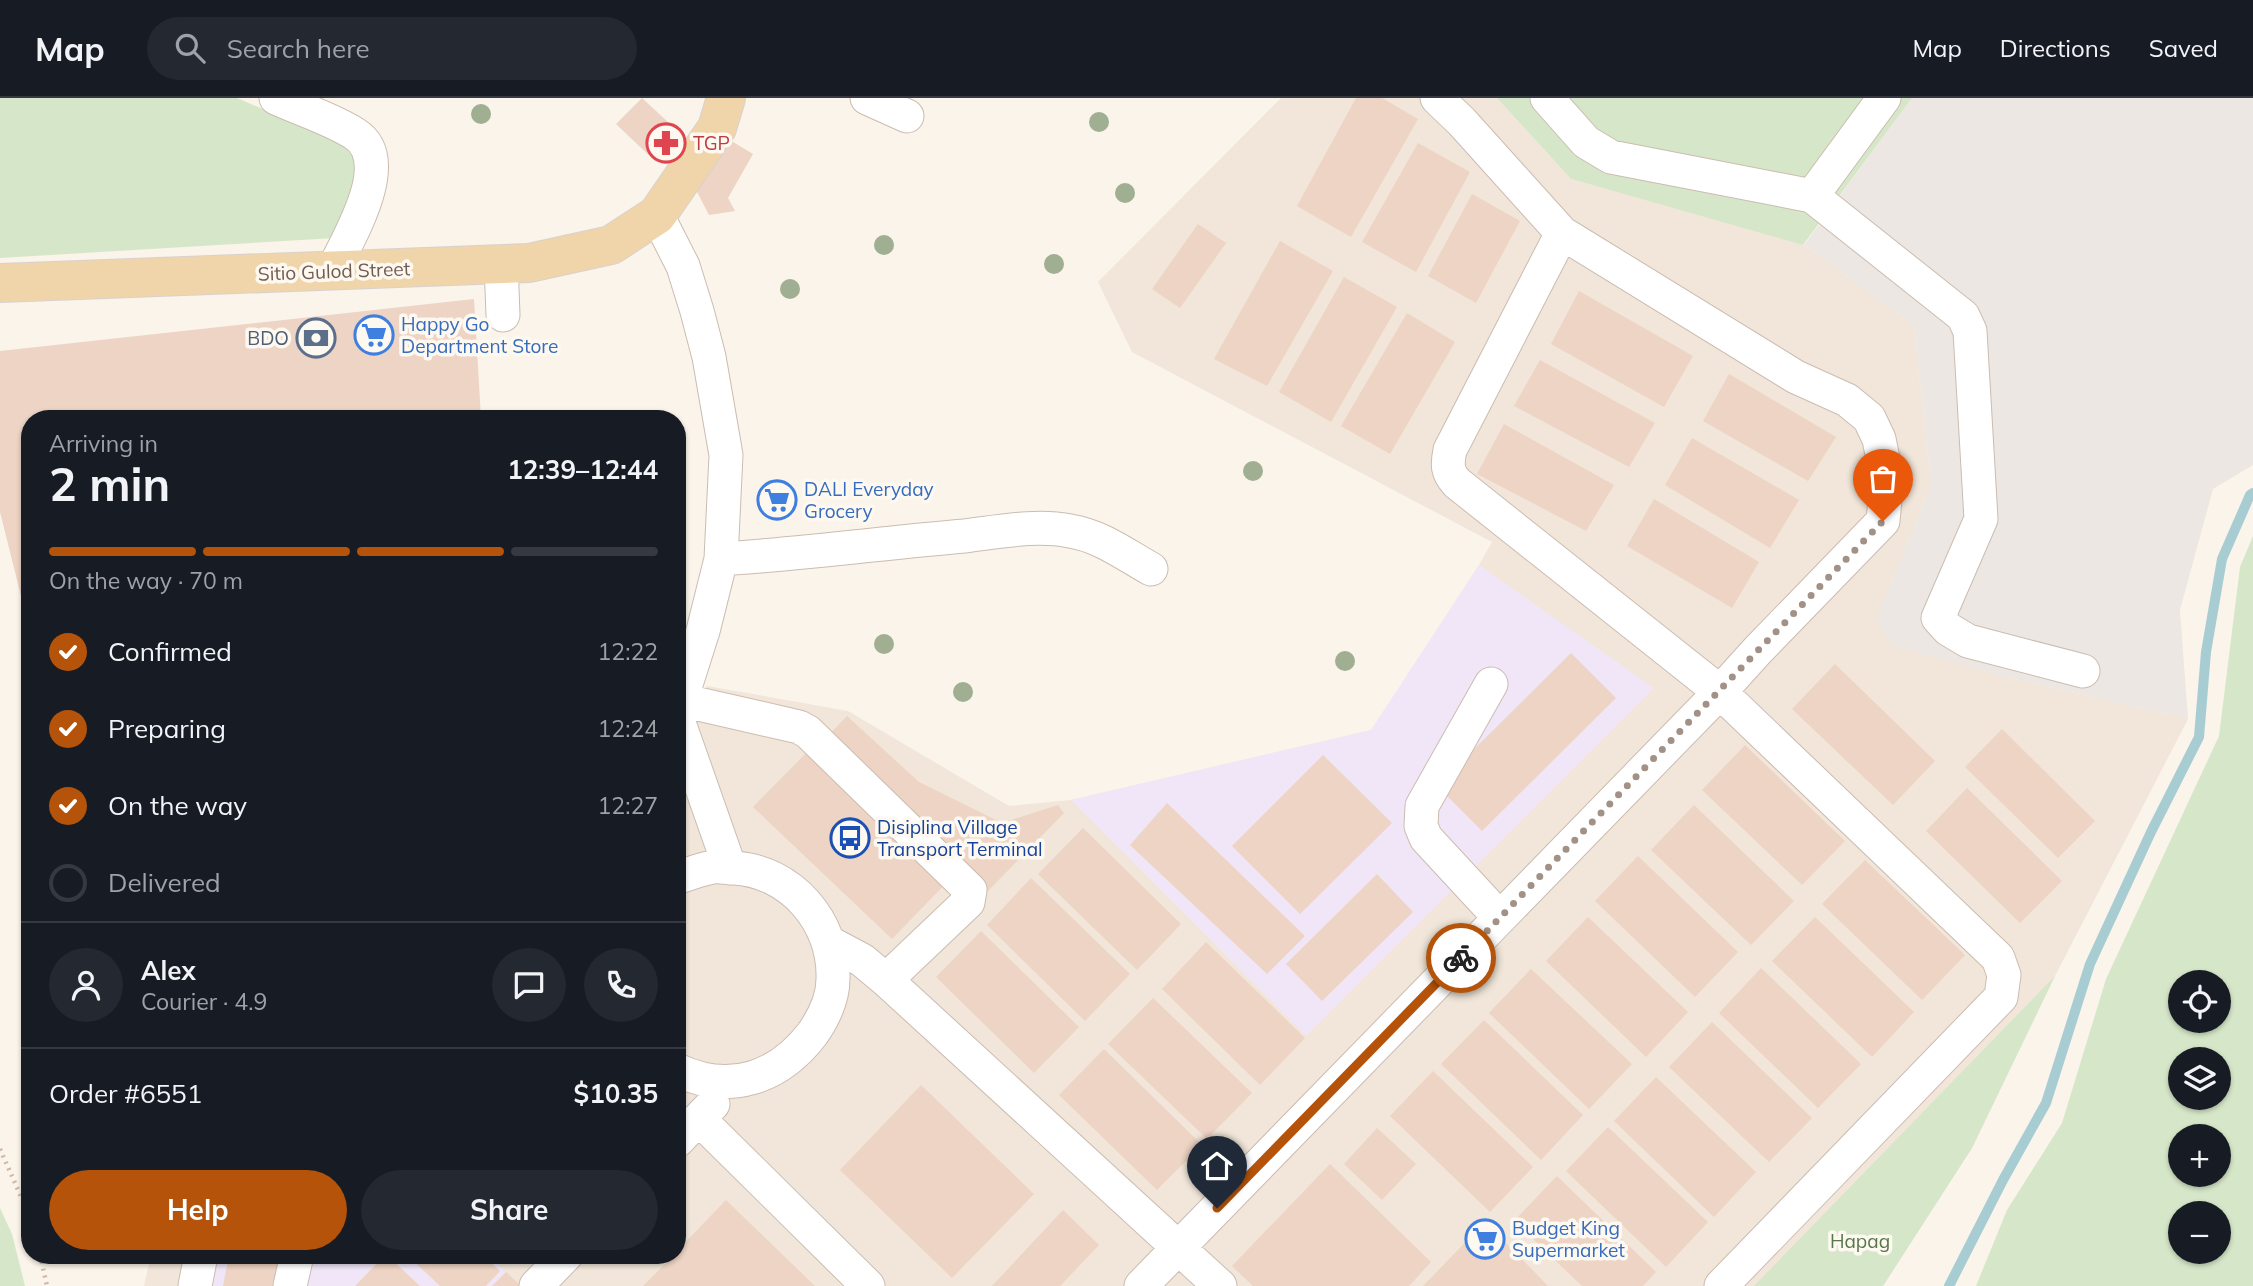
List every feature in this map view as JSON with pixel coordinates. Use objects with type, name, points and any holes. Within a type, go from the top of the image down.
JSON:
[{"type":"main road","points":[[657,215],[717,128],[726,98]]},
{"type":"main road","name":"Sitio Gulod Street","points":[[0,283],[529,263],[611,245],[657,215]]},
{"type":"street","points":[[276,98],[357,135],[372,157],[369,195],[332,272]]},
{"type":"street","points":[[867,98],[907,116]]},
{"type":"street","points":[[1141,1286],[1883,521],[1887,479],[1879,439],[1869,418],[1847,400],[1796,377],[1562,233],[1480,141],[1437,98]]},
{"type":"street","points":[[1547,98],[1586,142],[1611,157],[1812,196],[1963,316],[1970,331],[1981,519],[1938,618],[1948,629],[1968,641],[2083,671]]},
{"type":"street","points":[[1812,196],[1884,98]]},
{"type":"street","points":[[657,215],[682,266],[709,357],[726,455],[721,559],[686,692]]},
{"type":"street","points":[[1562,233],[1450,450],[1447,463],[1449,474],[1720,692],[1998,958],[2004,975],[2001,997],[1721,1286]]},
{"type":"street","points":[[501,263],[503,315]]},
{"type":"street","points":[[721,559],[794,555],[913,540],[1042,529],[1068,530],[1094,537],[1151,569]]},
{"type":"street","points":[[1491,684],[1422,806],[1422,826],[1426,838],[1500,918]]},
{"type":"street","points":[[686,717],[799,727],[808,732],[970,890],[968,902],[886,980]]},
{"type":"street","points":[[686,737],[730,868]]},
{"type":"street","points":[[686,875],[714,866],[752,869],[786,884],[813,909],[830,943],[834,980],[825,1016],[801,1049],[778,1068],[734,1082],[712,1081],[686,1073]]},
{"type":"street","points":[[830,943],[862,960],[886,980],[1220,1286]]},
{"type":"street","points":[[734,1082],[688,1130],[868,1286]]},
{"type":"street","points":[[195,1286],[199,1264]]},
{"type":"street","points":[[290,1286],[296,1264]]},
{"type":"street","points":[[536,1286],[557,1264]]},
{"type":"path","points":[[0,1149],[21,1197]]},
{"type":"path","points":[[42,1264],[47,1286]]},
{"type":"shaded area","points":[[1281,98],[1497,98],[1571,179],[1804,245],[1914,326],[1931,485],[1876,620],[1997,675],[2188,719],[2055,976],[1972,1148],[1883,1286],[144,1286],[149,1264],[686,1264],[686,706],[707,686],[848,711],[1009,806],[1071,800],[1372,730],[1492,542],[1132,352],[1098,282]]},
{"type":"shaded area","points":[[1912,98],[2253,98],[2253,465],[2213,489],[2180,610],[2188,719],[1997,675],[1892,645],[1876,620],[1931,485],[1914,326],[1804,245]]},
{"type":"shaded area","points":[[1479,565],[1654,688],[1306,1036],[1071,800],[1371,730]]},
{"type":"shaded area","points":[[196,1264],[498,1264],[506,1272],[492,1286],[192,1286]]},
{"type":"green space","points":[[0,98],[237,98],[341,143],[356,155],[356,178],[335,238],[0,258]]},
{"type":"green space","points":[[1497,98],[1912,98],[1803,245],[1571,179]]},
{"type":"green space","points":[[2253,536],[2253,1286],[1976,1286],[2007,1210],[2062,1123],[2106,979],[2219,736],[2240,567]]},
{"type":"green space","name":"Hapag","points":[[2055,976],[1972,1148],[1883,1286],[1754,1286]]},
{"type":"green space","points":[[0,1208],[12,1234],[25,1286],[0,1286]]},
{"type":"building","points":[[642,98],[682,135],[656,162],[616,124]]},
{"type":"building","points":[[1356,98],[1382,98],[1418,119],[1351,237],[1297,206]]},
{"type":"building","points":[[723,136],[753,154],[728,198],[735,211],[709,215],[694,186]]},
{"type":"building","points":[[1418,143],[1470,172],[1416,272],[1362,242]]},
{"type":"building","points":[[1472,194],[1520,221],[1476,303],[1428,276]]},
{"type":"building","points":[[1198,224],[1226,243],[1180,308],[1152,289]]},
{"type":"building","points":[[1280,241],[1333,271],[1267,386],[1214,359]]},
{"type":"building","points":[[1344,277],[1397,307],[1331,422],[1279,392]]},
{"type":"building","points":[[1579,291],[1693,356],[1664,407],[1551,344]]},
{"type":"building","points":[[474,299],[481,410],[21,410],[21,596],[0,512],[0,351]]},
{"type":"building","points":[[1407,313],[1455,342],[1390,454],[1341,426]]},
{"type":"building","points":[[1540,360],[1655,423],[1629,467],[1514,406]]},
{"type":"building","points":[[1729,374],[1836,437],[1808,481],[1703,421]]},
{"type":"building","points":[[1504,424],[1614,485],[1586,531],[1477,474]]},
{"type":"building","points":[[1692,438],[1799,500],[1770,548],[1665,485]]},
{"type":"building","points":[[1654,499],[1759,562],[1732,608],[1627,546]]},
{"type":"building","points":[[1571,653],[1616,698],[1482,831],[1437,786]]},
{"type":"building","points":[[1835,664],[1935,761],[1893,805],[1792,709]]},
{"type":"building","points":[[847,716],[919,782],[1002,823],[1058,805],[1064,813],[984,895],[823,741]]},
{"type":"building","points":[[2002,729],[2095,821],[2058,858],[1965,767]]},
{"type":"building","points":[[814,745],[951,878],[892,939],[753,807]]},
{"type":"building","points":[[1745,745],[1845,841],[1802,885],[1702,790]]},
{"type":"building","points":[[1323,755],[1392,823],[1300,914],[1232,846]]},
{"type":"building","points":[[1967,788],[2062,881],[2020,923],[1926,831]]},
{"type":"building","points":[[1167,803],[1305,936],[1267,974],[1130,845]]},
{"type":"building","points":[[1694,805],[1794,901],[1751,945],[1651,850]]},
{"type":"building","points":[[1083,828],[1181,924],[1137,970],[1038,874]]},
{"type":"building","points":[[1638,856],[1738,952],[1695,997],[1595,901]]},
{"type":"building","points":[[1865,860],[1965,955],[1922,1000],[1822,904]]},
{"type":"building","points":[[1377,874],[1413,912],[1322,1001],[1286,964]]},
{"type":"building","points":[[1031,878],[1130,974],[1085,1021],[987,925]]},
{"type":"building","points":[[1588,917],[1688,1012],[1646,1057],[1546,961]]},
{"type":"building","points":[[1815,917],[1914,1012],[1872,1057],[1772,961]]},
{"type":"building","points":[[981,931],[1079,1027],[1034,1073],[936,977]]},
{"type":"building","points":[[1206,942],[1305,1038],[1260,1085],[1162,989]]},
{"type":"building","points":[[1761,968],[1861,1064],[1818,1108],[1719,1013]]},
{"type":"building","points":[[1531,969],[1632,1064],[1589,1109],[1489,1013]]},
{"type":"building","points":[[1153,998],[1252,1093],[1207,1139],[1108,1044]]},
{"type":"building","points":[[1484,1020],[1583,1115],[1541,1160],[1441,1064]]},
{"type":"building","points":[[1712,1022],[1812,1118],[1769,1162],[1669,1067]]},
{"type":"building","points":[[1104,1049],[1202,1145],[1157,1190],[1059,1095]]},
{"type":"building","points":[[1433,1071],[1533,1167],[1490,1212],[1390,1116]]},
{"type":"building","points":[[1656,1077],[1756,1172],[1714,1217],[1614,1121]]},
{"type":"building","points":[[921,1085],[1034,1194],[952,1278],[840,1170]]},
{"type":"building","points":[[1608,1127],[1708,1222],[1666,1267],[1566,1171]]},
{"type":"building","points":[[1377,1128],[1416,1164],[1382,1200],[1344,1164]]},
{"type":"building","points":[[1330,1164],[1431,1262],[1409,1286],[1253,1286],[1232,1266]]},
{"type":"building","points":[[1557,1176],[1656,1272],[1643,1286],[1582,1286],[1514,1221]]},
{"type":"building","points":[[726,1200],[815,1286],[643,1286],[665,1264],[686,1264],[686,1242]]},
{"type":"building","points":[[1063,1210],[1099,1245],[1060,1286],[992,1286]]},
{"type":"building","name":"Budget King Supermarket","points":[[1485,1222],[1519,1256],[1548,1286],[1423,1286]]},
{"type":"building","points":[[227,1264],[281,1264],[277,1286],[223,1286]]},
{"type":"building","points":[[376,1264],[397,1264],[420,1286],[355,1286]]},
{"type":"building","points":[[417,1264],[493,1264],[500,1271],[486,1286],[440,1286]]},
{"type":"building","points":[[506,1272],[521,1286],[492,1286]]},
{"type":"waterway","points":[[1949,1286],[2046,1103],[2090,964],[2151,832],[2199,737],[2206,652],[2222,559],[2253,493]]},
{"type":"way so far","points":[[1461,958],[1883,521]]},
{"type":"place","name":"TGP","points":[[666,143]]},
{"type":"place","name":"Happy Go Department Store","points":[[374,335]]},
{"type":"place","name":"BDO","points":[[316,338]]},
{"type":"place","name":"DALI Everyday Grocery","points":[[777,500]]},
{"type":"place","name":"Disiplina Village Transport Terminal","points":[[850,838]]},
{"type":"place","name":"Budget King Supermarket","points":[[1485,1239]]},
{"type":"route","points":[[1217,1208],[1461,958]]}]
